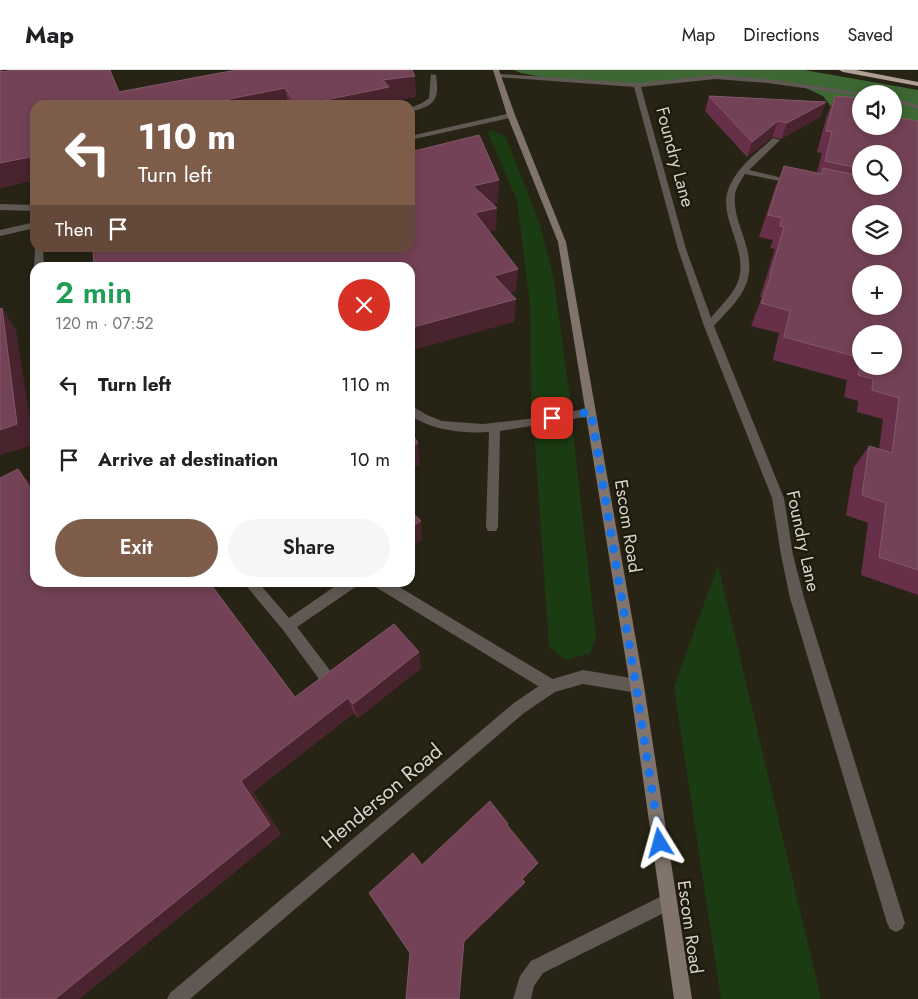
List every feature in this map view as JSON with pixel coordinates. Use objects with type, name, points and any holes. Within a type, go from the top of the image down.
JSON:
[{"type":"highway","points":[[842,70],[918,84]]},
{"type":"street","points":[[497,73],[637,85],[715,77],[768,80],[852,92]]},
{"type":"street","name":"Escom Road","points":[[497,73],[511,115],[562,242],[636,686],[683,999]]},
{"type":"street","points":[[415,108],[426,104],[434,98],[436,94],[433,75]]},
{"type":"street","name":"Foundry Lane","points":[[637,85],[682,249],[709,326],[778,498],[787,555],[797,598],[896,923]]},
{"type":"street","points":[[902,102],[918,106]]},
{"type":"street","points":[[415,137],[511,115]]},
{"type":"street","points":[[709,326],[741,286],[744,272],[745,255],[730,199],[735,184],[744,172],[776,140]]},
{"type":"street","points":[[744,172],[808,185]]},
{"type":"street","points":[[0,207],[30,208]]},
{"type":"street","points":[[0,233],[30,226]]},
{"type":"street","points":[[415,414],[431,422],[454,427],[495,427],[591,412]]},
{"type":"street","points":[[492,527],[495,427]]},
{"type":"street","points":[[253,587],[288,626],[324,674]]},
{"type":"street","points":[[288,626],[345,587]]},
{"type":"street","points":[[387,587],[551,686]]},
{"type":"street","name":"Henderson Road","points":[[176,999],[519,708],[551,686],[583,677],[636,686]]},
{"type":"street","points":[[522,999],[526,982],[537,968],[668,902]]},
{"type":"green space","points":[[514,70],[804,70],[890,85],[852,85],[852,117],[837,115],[823,96],[797,84],[715,77],[637,85],[556,80]]},
{"type":"green space","points":[[902,87],[918,90],[918,143],[902,132]]},
{"type":"green space","points":[[491,130],[506,137],[540,225],[554,281],[570,398],[546,408],[531,410],[530,305],[517,200],[488,133]]},
{"type":"green space","points":[[560,425],[573,433],[596,637],[590,653],[566,660],[549,647],[534,428]]},
{"type":"green space","points":[[718,565],[821,999],[721,999],[674,687]]},
{"type":"building","points":[[0,70],[1,72],[14,70],[110,70],[119,92],[236,70],[412,70],[415,76],[383,80],[389,87],[325,100],[293,100],[285,88],[224,100],[30,100],[30,157],[0,163]]},
{"type":"building","points":[[709,96],[826,102],[787,123],[778,121],[752,142]]},
{"type":"building","points":[[835,96],[852,97],[852,135],[902,135],[902,118],[918,121],[918,570],[879,557],[886,503],[862,495],[869,446],[892,453],[899,398],[872,390],[873,379],[858,375],[902,375],[902,325],[852,325],[852,356],[784,337],[790,311],[761,303],[784,227],[780,226],[782,218],[768,215],[784,166],[822,174],[823,168],[852,174],[852,195],[902,195],[902,145],[852,145],[852,167],[825,161],[832,132],[826,131]]},
{"type":"building","points":[[479,135],[499,180],[473,186],[497,208],[475,213],[518,269],[494,276],[516,299],[415,327],[415,262],[94,262],[93,252],[415,252],[415,151]]},
{"type":"building","points":[[2,308],[17,424],[0,430],[0,309]]},
{"type":"building","points":[[18,469],[30,488],[30,587],[213,587],[295,697],[394,624],[419,652],[353,704],[348,698],[241,781],[270,825],[55,999],[0,999],[0,478]]},
{"type":"building","points":[[415,515],[421,521],[415,525]]},
{"type":"building","points":[[490,801],[538,863],[522,879],[525,882],[464,941],[459,999],[406,999],[410,953],[369,893],[413,853],[422,865]]},
{"type":"route","points":[[552,418],[591,412],[660,843]]}]
